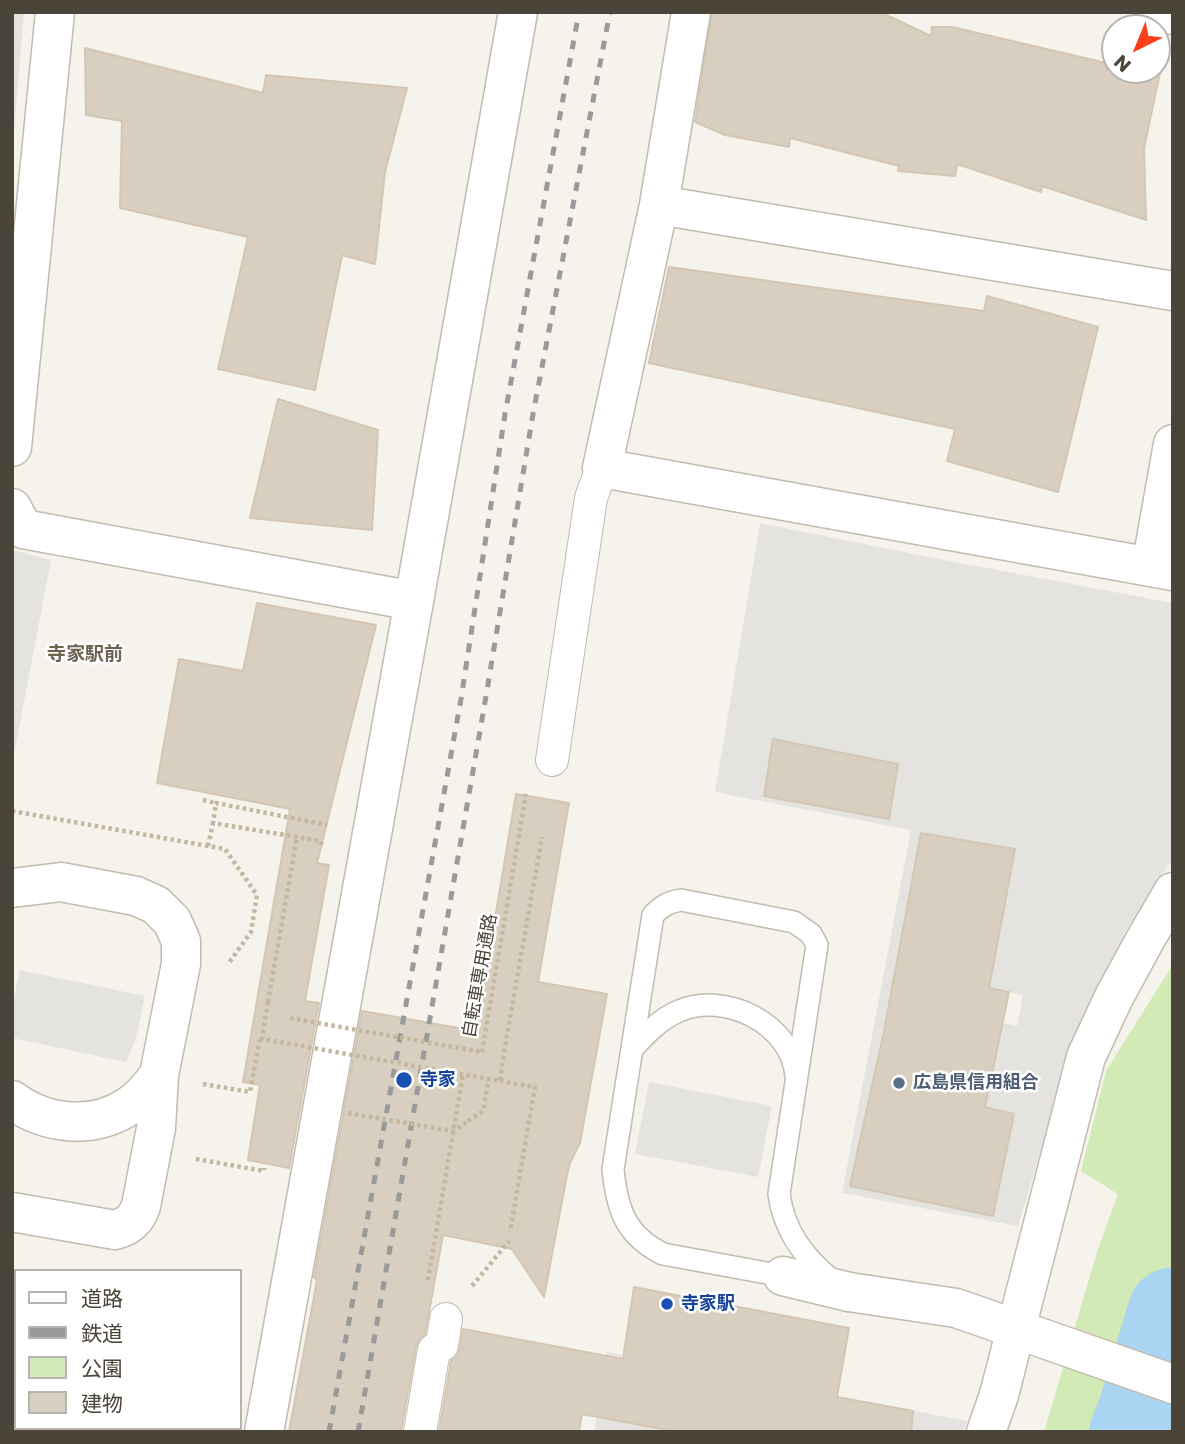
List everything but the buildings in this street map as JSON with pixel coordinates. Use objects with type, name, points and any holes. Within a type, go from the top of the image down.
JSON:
[{"type":"street","points":[[12,447],[55,12]]},
{"type":"street","points":[[264,1432],[518,12]]},
{"type":"street","points":[[552,760],[591,498],[602,468],[659,205],[691,12]]},
{"type":"street","points":[[1159,12],[1173,15]]},
{"type":"street","points":[[659,205],[1173,291]]},
{"type":"street","points":[[602,468],[1162,569],[1173,444]]},
{"type":"street","points":[[12,508],[23,530],[414,601]]},
{"type":"street","points":[[12,888],[61,881],[136,896],[156,905],[172,921],[181,941],[181,964],[159,1074],[156,1128],[138,1215],[124,1228],[106,1230],[12,1212]]},
{"type":"street","points":[[986,1432],[999,1395],[1030,1333],[1086,1056],[1144,940],[1173,892]]},
{"type":"street","points":[[12,1100],[44,1117],[66,1122],[88,1122],[129,1106],[146,1092],[159,1074]]},
{"type":"street","points":[[783,1276],[849,1292],[956,1308],[1173,1384]]},
{"type":"street","points":[[420,1432],[434,1350],[442,1345],[446,1319]]},
{"type":"lane","points":[[783,1276],[663,1254],[638,1238],[628,1226],[616,1199],[613,1169],[653,915],[674,901],[681,900],[794,922],[811,934],[817,945],[779,1194],[788,1228],[808,1258],[820,1271],[849,1292]]},
{"type":"lane","points":[[632,1049],[647,1032],[680,1010],[700,1005],[740,1010],[758,1018],[774,1031],[787,1047],[796,1066],[797,1084]]},
{"type":"path","name":"自転車専用通路","points":[[290,1018],[482,1052],[526,796]]},
{"type":"path","points":[[203,800],[338,827]]},
{"type":"path","points":[[208,846],[216,803]]},
{"type":"path","points":[[213,823],[321,841],[319,852]]},
{"type":"path","points":[[203,1084],[250,1092],[260,1038],[262,1039],[297,837]]},
{"type":"path","points":[[500,1081],[542,837]]},
{"type":"path","points":[[262,1039],[535,1087],[510,1232]]},
{"type":"path","points":[[428,1280],[463,1074]]},
{"type":"path","points":[[348,1113],[453,1131],[483,1111],[489,1079]]},
{"type":"path","points":[[190,1157],[264,1171],[264,1163]]},
{"type":"path","points":[[446,1319],[509,1241]]},
{"type":"green space","points":[[1173,964],[1173,1432],[1044,1432],[1098,1249],[1118,1194],[1081,1171],[1106,1071]]},
{"type":"shaded area","points":[[12,12],[24,12],[12,156]]},
{"type":"shaded area","points":[[760,523],[1173,603],[1173,858],[1127,929],[1096,989],[1070,1054],[1018,1226],[842,1193],[911,830],[715,792]],"holes":[[[773,739],[898,764],[888,819],[765,796]],[[1015,849],[989,988],[1023,995],[1017,1026],[1002,1023],[937,1096],[1014,1114],[993,1216],[850,1186],[896,968]]]},
{"type":"shaded area","points":[[12,550],[51,560],[12,765]]},
{"type":"shaded area","points":[[20,970],[145,996],[136,1038],[126,1062],[12,1038],[12,1007]]},
{"type":"shaded area","points":[[649,1082],[772,1106],[758,1177],[635,1154]]},
{"type":"shaded area","points":[[607,1352],[967,1421],[963,1432],[594,1432]]},
{"type":"waterway","points":[[1135,1432],[1173,1313]]},
{"type":"railway","points":[[329,1432],[461,699],[505,414],[579,12]]},
{"type":"railway","points":[[358,1432],[533,414],[610,12]]},
{"type":"place","name":"寺家","points":[[404,1080]]},
{"type":"place","name":"広島県信用組合","points":[[899,1083]]},
{"type":"place","name":"寺家駅","points":[[667,1304]]},
{"type":"district","name":"寺家駅前","points":[[85,655]]}]
